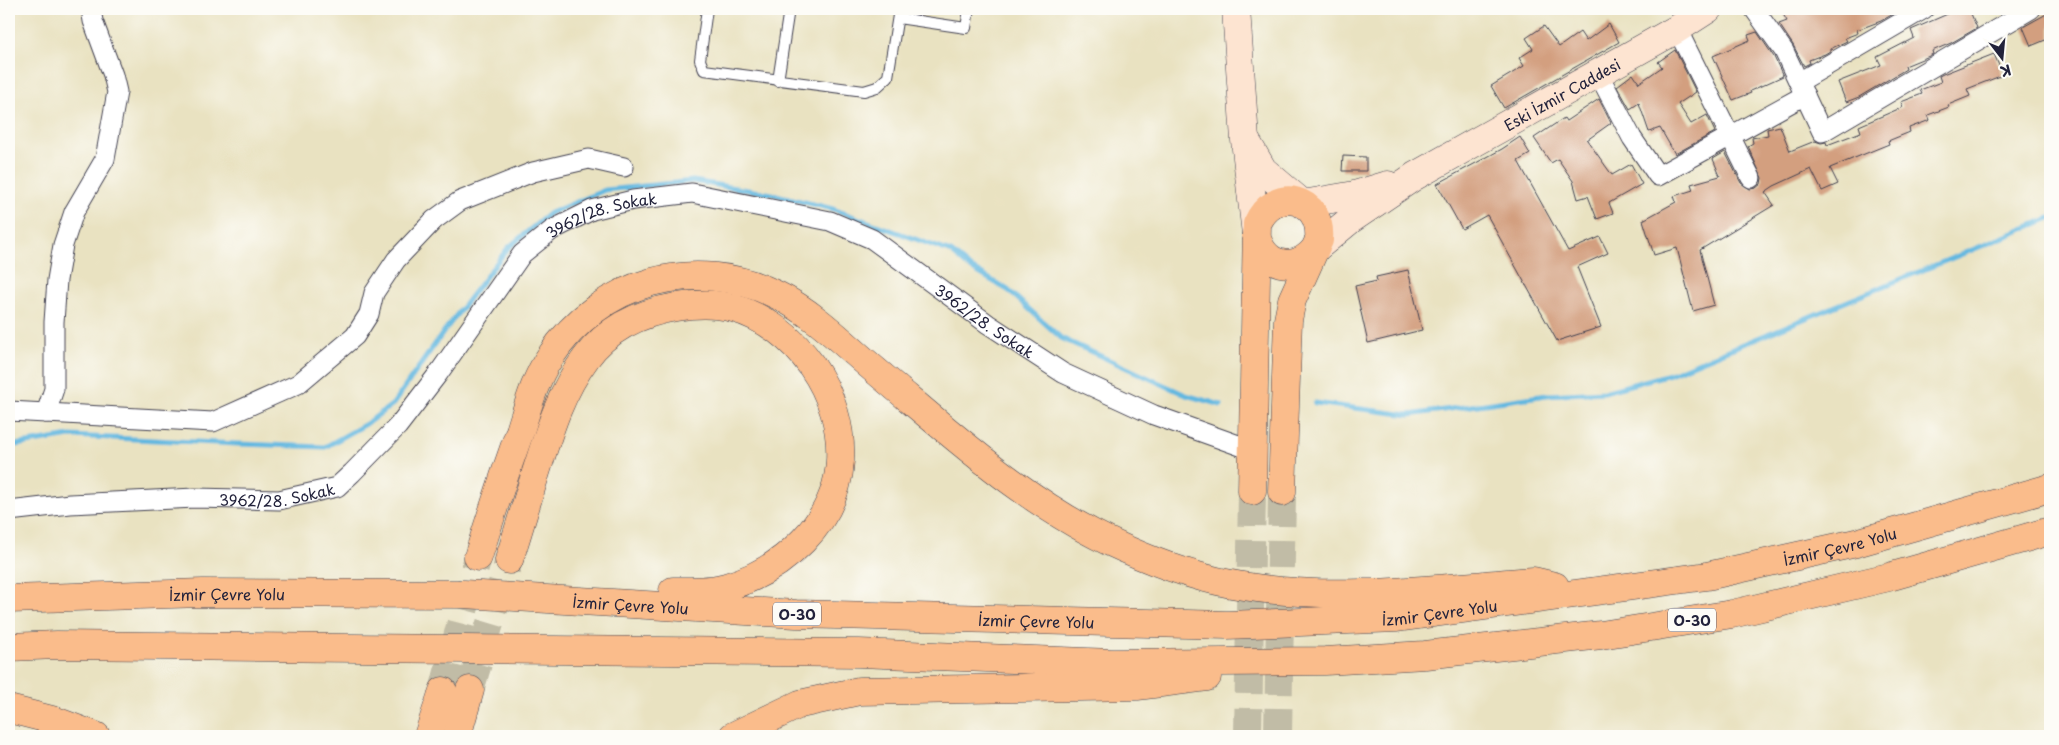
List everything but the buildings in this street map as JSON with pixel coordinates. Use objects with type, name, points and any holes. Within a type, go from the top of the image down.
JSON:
[{"type":"main road","points":[[1252,491],[1257,224],[1261,214],[1274,204],[1289,200],[1303,204],[1312,211],[1318,220],[1320,230],[1315,249],[1292,300],[1288,320],[1282,492]]},
{"type":"main road","points":[[1256,234],[1258,244],[1263,252],[1278,262],[1295,263],[1310,255],[1315,249]]},
{"type":"main road","points":[[478,557],[531,397],[549,358],[564,338],[585,316],[610,298],[653,281],[702,275],[752,285],[788,301],[817,322],[991,467],[1031,497],[1104,539],[1158,563],[1239,586],[1285,591],[1389,592],[1534,581],[1583,592]]},
{"type":"main road","points":[[464,594],[707,590],[726,587],[742,581],[779,561],[795,549],[819,523],[828,507],[840,463],[835,415],[820,379],[808,360],[769,323],[732,308],[693,304],[646,313],[624,323],[604,337],[586,357],[566,391],[552,423],[509,560]]},
{"type":"main road","name":"İzmir Çevre Yolu","points":[[9,599],[203,593],[464,594],[796,614],[1227,625],[1397,618],[1707,576],[1856,544],[2050,488]]},
{"type":"main road","name":"O-30","points":[[9,648],[76,645],[858,653],[1113,663],[1325,661],[1424,655],[1600,635],[1732,614],[1889,577],[2050,531]]},
{"type":"main road","points":[[733,736],[800,704],[859,691],[1137,686],[1325,661]]},
{"type":"main road","points":[[457,736],[470,690]]},
{"type":"main road","points":[[428,736],[442,691]]},
{"type":"main road","points":[[9,708],[56,721],[96,736]]},
{"type":"street","points":[[46,413],[54,389],[54,322],[57,280],[63,244],[74,212],[105,159],[117,92],[113,75],[93,21],[91,9]]},
{"type":"street","points":[[1236,9],[1245,140],[1256,234]]},
{"type":"street","name":"Eski İzmir Caddesi","points":[[1315,249],[1350,220],[1415,176],[1677,29],[1708,9]]},
{"type":"street","points":[[1754,9],[1784,52],[1822,132],[2031,9]]},
{"type":"street","points":[[1598,73],[1632,138],[1658,176],[1730,137],[1924,9]]},
{"type":"street","points":[[1677,29],[1751,178]]},
{"type":"street","points":[[1245,140],[1263,170],[1303,204]]},
{"type":"street","points":[[9,412],[213,422],[298,384],[355,336],[369,314],[374,293],[396,260],[434,220],[460,201],[533,172],[588,159],[624,167]]},
{"type":"street","name":"Eski İzmir Caddesi","points":[[1303,204],[1355,195],[1415,176]]},
{"type":"street","name":"3962/28. Sokak","points":[[9,511],[70,504],[195,498],[279,500],[337,487],[398,426],[438,374],[522,254],[552,230],[592,210],[633,200],[692,193],[830,222],[872,239],[988,324],[1063,373],[1154,415],[1252,450]]},
{"type":"lane","points":[[707,9],[700,60],[704,70],[853,91],[864,91],[877,87],[888,77],[898,14],[966,28],[969,9]]},
{"type":"lane","points":[[778,81],[788,9]]},
{"type":"waterway","points":[[9,446],[70,436],[325,447],[366,424],[393,404],[445,330],[508,248],[550,213],[605,190],[693,181],[772,194],[833,209],[951,252],[969,267],[1008,290],[1061,338],[1186,395],[1221,405]]},
{"type":"waterway","points":[[1315,403],[1409,415],[1547,395],[1604,392],[1670,374],[2050,218]]},
{"type":"tunnel","points":[[1248,736],[1252,491]]},
{"type":"tunnel","points":[[1278,736],[1282,492]]},
{"type":"tunnel","points":[[443,691],[478,557]]},
{"type":"tunnel","points":[[470,690],[509,560]]}]
